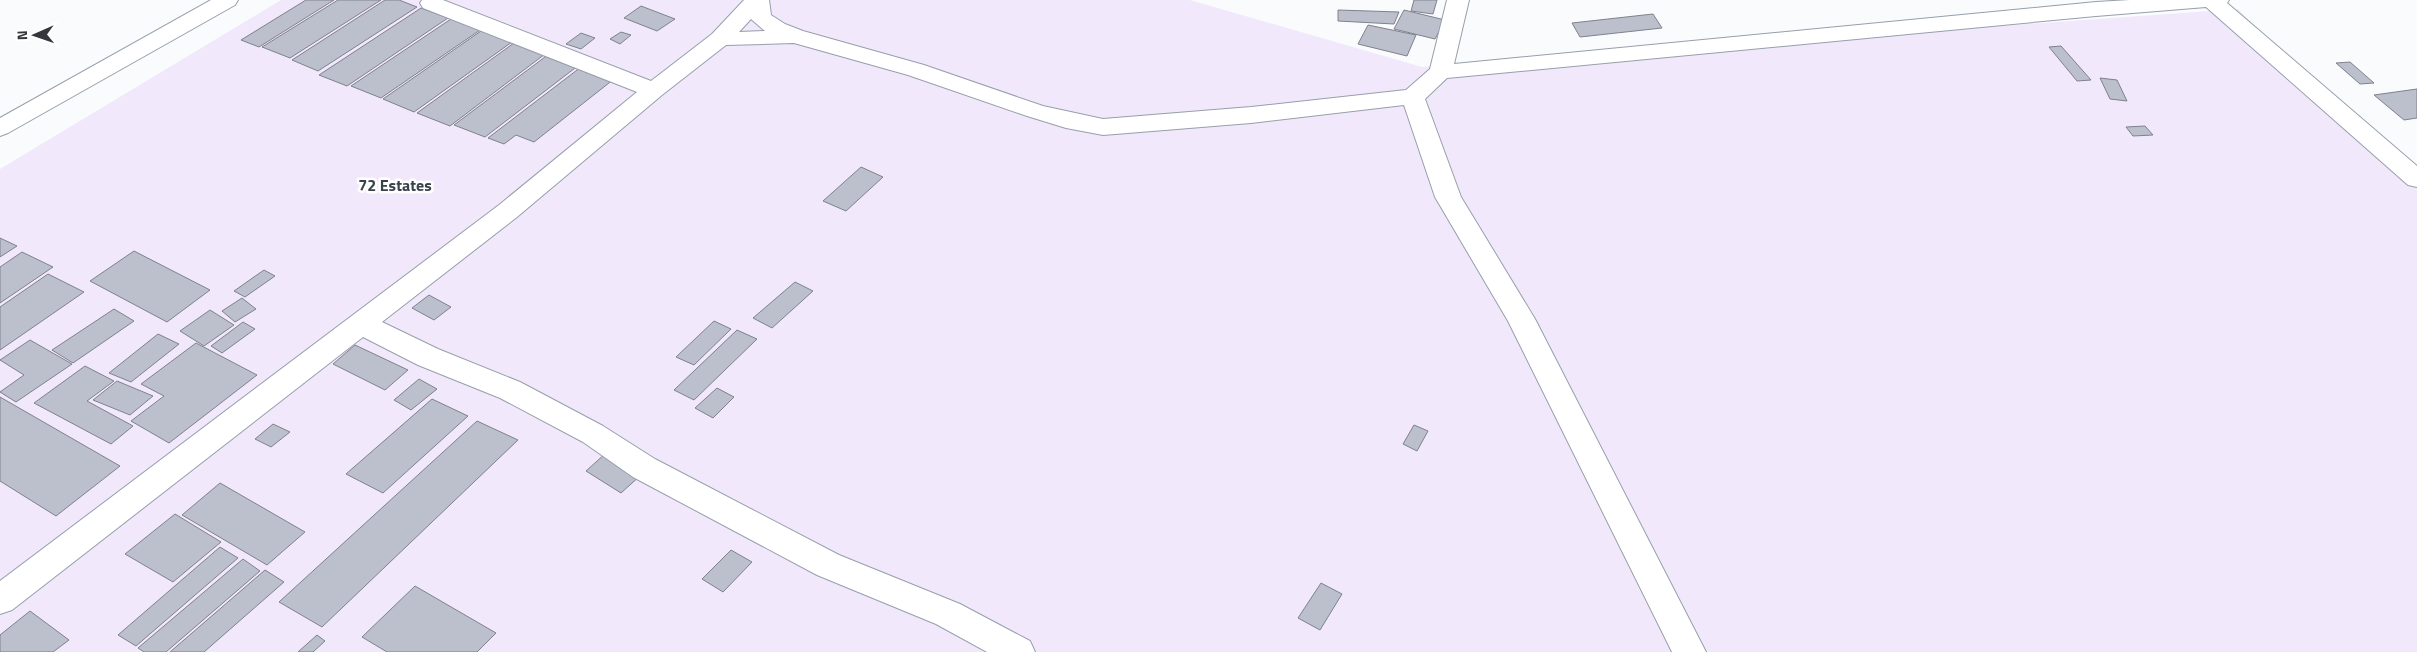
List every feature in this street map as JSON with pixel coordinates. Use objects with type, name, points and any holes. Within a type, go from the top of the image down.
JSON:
[{"type":"street","points":[[0,128],[227,0]]},
{"type":"street","points":[[757,0],[761,18],[777,29],[795,36],[916,70],[1051,116],[1103,127],[1252,115],[1413,97],[1441,72],[1458,0]]},
{"type":"street","points":[[0,600],[360,323],[508,212],[654,90],[720,39],[757,0]]},
{"type":"street","points":[[1441,72],[2096,9],[2216,1],[2417,179]]},
{"type":"street","points":[[431,3],[654,90]]},
{"type":"street","points":[[720,39],[795,36]]},
{"type":"street","points":[[1413,97],[1448,197],[1521,319],[1689,652]]},
{"type":"street","points":[[360,323],[428,357],[510,390],[593,434],[644,468],[828,565],[948,614],[1018,652]]},
{"type":"shaded area","points":[[281,0],[1190,0],[1422,67],[2238,9],[2406,177],[2417,176],[2417,652],[0,652],[0,169]]},
{"type":"building","points":[[306,0],[334,0],[259,47],[241,40]]},
{"type":"building","points":[[338,0],[381,0],[290,58],[262,47]]},
{"type":"building","points":[[385,0],[399,0],[417,7],[318,71],[292,60]]},
{"type":"building","points":[[1414,0],[1437,0],[1433,14],[1411,11]]},
{"type":"building","points":[[641,6],[675,19],[657,31],[624,18]]},
{"type":"building","points":[[421,8],[448,18],[347,86],[319,75]]},
{"type":"building","points":[[1338,10],[1399,12],[1394,24],[1338,21]]},
{"type":"building","points":[[1404,10],[1445,20],[1435,39],[1394,29]]},
{"type":"building","points":[[1653,14],[1662,28],[1580,37],[1572,23]]},
{"type":"building","points":[[451,19],[480,30],[381,98],[351,86]]},
{"type":"building","points":[[1368,25],[1416,35],[1407,56],[1358,44]]},
{"type":"building","points":[[481,31],[512,42],[414,112],[383,99]]},
{"type":"building","points":[[621,32],[631,35],[620,44],[610,39]]},
{"type":"building","points":[[581,33],[595,38],[581,49],[566,44]]},
{"type":"building","points":[[514,43],[545,54],[450,126],[417,113]]},
{"type":"building","points":[[2061,46],[2091,80],[2077,81],[2049,47]]},
{"type":"building","points":[[549,54],[579,65],[485,137],[454,125]]},
{"type":"building","points":[[2350,62],[2374,83],[2360,84],[2336,63]]},
{"type":"building","points":[[581,67],[614,79],[534,142],[516,135],[504,144],[488,138]]},
{"type":"building","points":[[2100,78],[2117,80],[2127,101],[2110,99]]},
{"type":"building","points":[[2417,89],[2417,118],[2404,120],[2374,95]]},
{"type":"building","points":[[2145,126],[2153,135],[2133,136],[2126,127]]},
{"type":"building","points":[[861,167],[883,177],[846,211],[823,201]]},
{"type":"building","points":[[0,238],[17,246],[0,257]]},
{"type":"building","points":[[134,251],[210,290],[167,322],[90,281]]},
{"type":"building","points":[[22,252],[53,267],[0,303],[0,267]]},
{"type":"building","points":[[264,270],[275,276],[245,297],[234,291]]},
{"type":"building","points":[[48,274],[84,292],[0,350],[0,307]]},
{"type":"building","points":[[795,282],[813,291],[772,328],[753,318]]},
{"type":"building","points":[[429,295],[451,307],[434,320],[412,308]]},
{"type":"building","points":[[242,298],[256,309],[235,322],[222,311]]},
{"type":"building","points":[[114,309],[134,321],[73,363],[52,350]]},
{"type":"building","points":[[210,310],[234,325],[204,346],[180,331]]},
{"type":"building","points":[[714,321],[731,329],[694,365],[676,357]]},
{"type":"building","points":[[243,322],[255,329],[222,353],[211,346]]},
{"type":"building","points":[[737,330],[757,339],[694,400],[674,390]]},
{"type":"building","points":[[158,334],[179,344],[131,382],[109,373]]},
{"type":"building","points":[[30,340],[72,364],[16,402],[0,392],[24,375],[0,360]]},
{"type":"building","points":[[196,343],[257,375],[169,443],[131,421],[164,396],[141,384]]},
{"type":"building","points":[[355,345],[408,370],[385,390],[333,364]]},
{"type":"building","points":[[85,366],[114,381],[87,401],[133,426],[111,444],[34,403]]},
{"type":"building","points":[[419,379],[437,389],[411,410],[394,400]]},
{"type":"building","points":[[117,381],[153,396],[130,415],[93,400]]},
{"type":"building","points":[[717,388],[734,397],[713,418],[695,408]]},
{"type":"building","points":[[0,397],[120,466],[56,516],[0,481]]},
{"type":"building","points":[[432,399],[468,416],[383,493],[346,474]]},
{"type":"building","points":[[477,421],[518,440],[322,627],[279,602]]},
{"type":"building","points":[[273,424],[290,432],[271,447],[255,439]]},
{"type":"building","points":[[1414,425],[1428,431],[1417,451],[1403,444]]},
{"type":"building","points":[[606,453],[641,475],[621,493],[586,471]]},
{"type":"building","points":[[220,483],[305,532],[267,565],[182,515]]},
{"type":"building","points":[[175,514],[221,542],[173,582],[125,554]]},
{"type":"building","points":[[220,547],[238,558],[136,646],[118,635]]},
{"type":"building","points":[[731,550],[752,562],[723,592],[702,579]]},
{"type":"building","points":[[243,559],[260,571],[166,652],[144,652],[138,648]]},
{"type":"building","points":[[265,570],[284,582],[204,652],[170,652]]},
{"type":"building","points":[[1321,583],[1342,594],[1320,630],[1298,618]]},
{"type":"building","points":[[415,586],[496,633],[477,652],[387,652],[362,637]]},
{"type":"building","points":[[30,611],[69,640],[53,652],[0,652],[0,635]]},
{"type":"building","points":[[317,635],[325,641],[313,652],[298,652]]},
{"type":"district","name":"72 Estates","points":[[395,185]]}]
